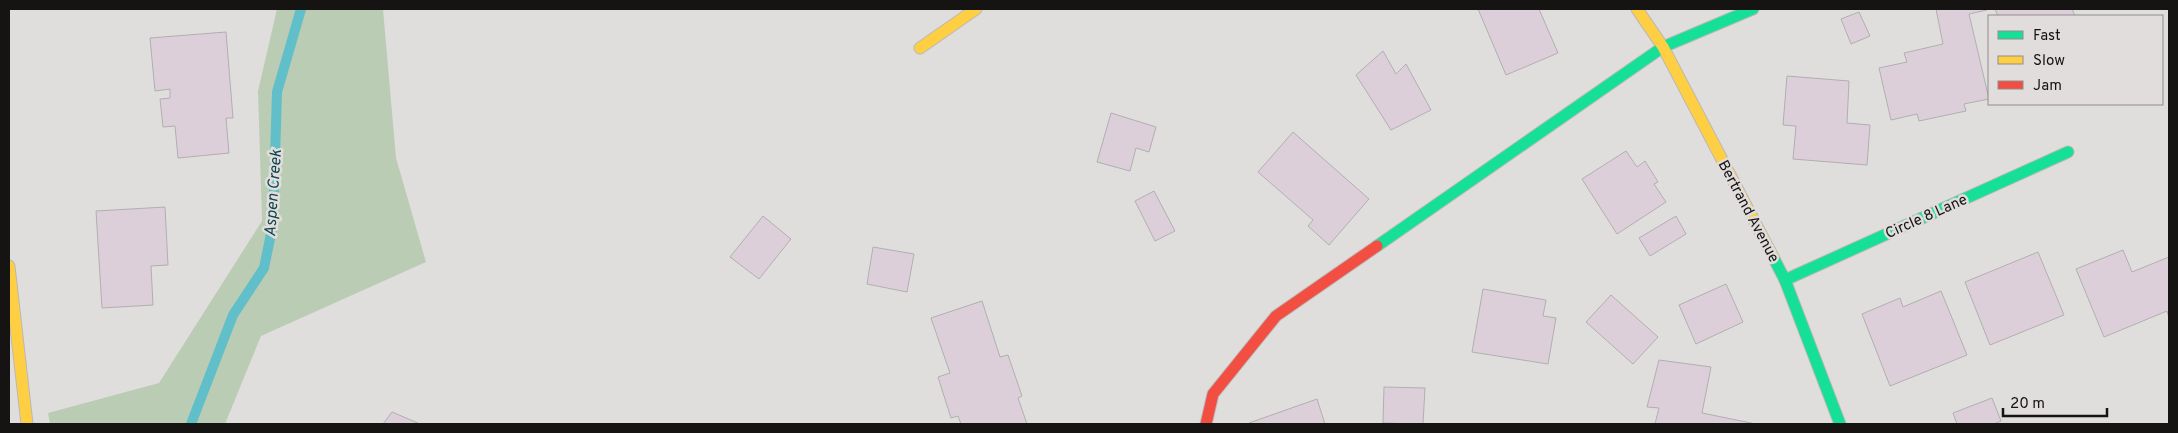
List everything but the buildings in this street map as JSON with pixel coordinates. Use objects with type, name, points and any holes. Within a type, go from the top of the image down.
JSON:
[{"type":"street","points":[[920,48],[976,9]]},
{"type":"street","name":"Bertrand Avenue","points":[[1637,9],[1663,47],[1785,280],[1840,424]]},
{"type":"street","points":[[1206,424],[1213,394],[1276,316],[1663,47],[1753,9]]},
{"type":"street","name":"Circle 8 Lane","points":[[1785,280],[2068,152]]},
{"type":"street","points":[[9,266],[27,424]]},
{"type":"green space","points":[[277,9],[383,9],[396,158],[426,262],[261,336],[225,424],[50,424],[48,413],[159,383],[262,221],[258,91]]},
{"type":"waterway","name":"Aspen Creek","points":[[191,424],[233,315],[264,268],[273,224],[277,92],[301,9]]},
{"type":"traffic: fast","points":[[1377,246],[1663,47],[1753,9]]},
{"type":"traffic: fast","points":[[1785,280],[2068,152]]},
{"type":"traffic: fast","points":[[1773,257],[1785,280],[1840,424]]},
{"type":"traffic: slow","points":[[920,48],[976,9]]},
{"type":"traffic: slow","points":[[1637,9],[1663,47],[1773,257]]},
{"type":"traffic: slow","points":[[9,266],[27,424]]},
{"type":"traffic: jam","points":[[1206,424],[1213,394],[1276,316],[1377,246]]}]
